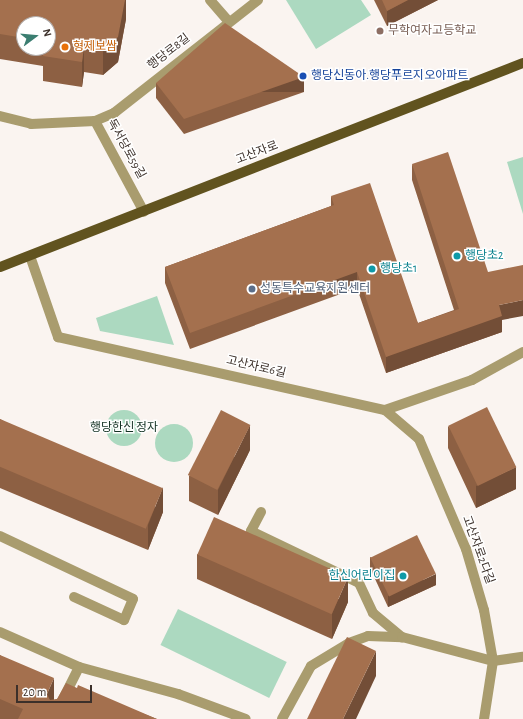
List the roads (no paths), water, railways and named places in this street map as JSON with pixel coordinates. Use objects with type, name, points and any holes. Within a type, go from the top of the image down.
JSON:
[{"type":"main road","name":"고산자로","points":[[0,267],[523,63]]},
{"type":"street","points":[[210,0],[230,22]]},
{"type":"street","name":"행당로8길","points":[[95,121],[114,112],[258,0]]},
{"type":"street","name":"독서당로59길","points":[[0,116],[31,124],[95,121],[144,212]]},
{"type":"street","name":"고산자로6길","points":[[30,256],[58,337],[385,410]]},
{"type":"street","points":[[385,410],[472,380],[523,352]]},
{"type":"street","name":"고산자로2다길","points":[[385,410],[419,439],[466,549],[484,610],[493,661],[484,719]]},
{"type":"street","points":[[261,512],[252,531],[359,583],[373,613],[402,637]]},
{"type":"street","points":[[0,536],[133,599],[124,620],[74,597]]},
{"type":"street","points":[[0,632],[79,667],[178,694],[246,719]]},
{"type":"street","points":[[282,719],[311,666],[349,643],[368,636],[402,637],[493,661],[523,657]]},
{"type":"street","points":[[53,719],[79,667]]},
{"type":"place","name":"무학여자고등학교","points":[[380,31]]},
{"type":"place","name":"형제보쌈","points":[[65,47]]},
{"type":"place","name":"행당신동아.행당푸르지오아파트","points":[[303,76]]},
{"type":"place","name":"행당초2","points":[[457,256]]},
{"type":"place","name":"행당초1","points":[[372,269]]},
{"type":"place","name":"성동특수교육지원센터","points":[[252,289]]},
{"type":"place","name":"한신어린이집","points":[[403,576]]},
{"type":"park label","name":"행당한신 정자","points":[[124,428]]}]
